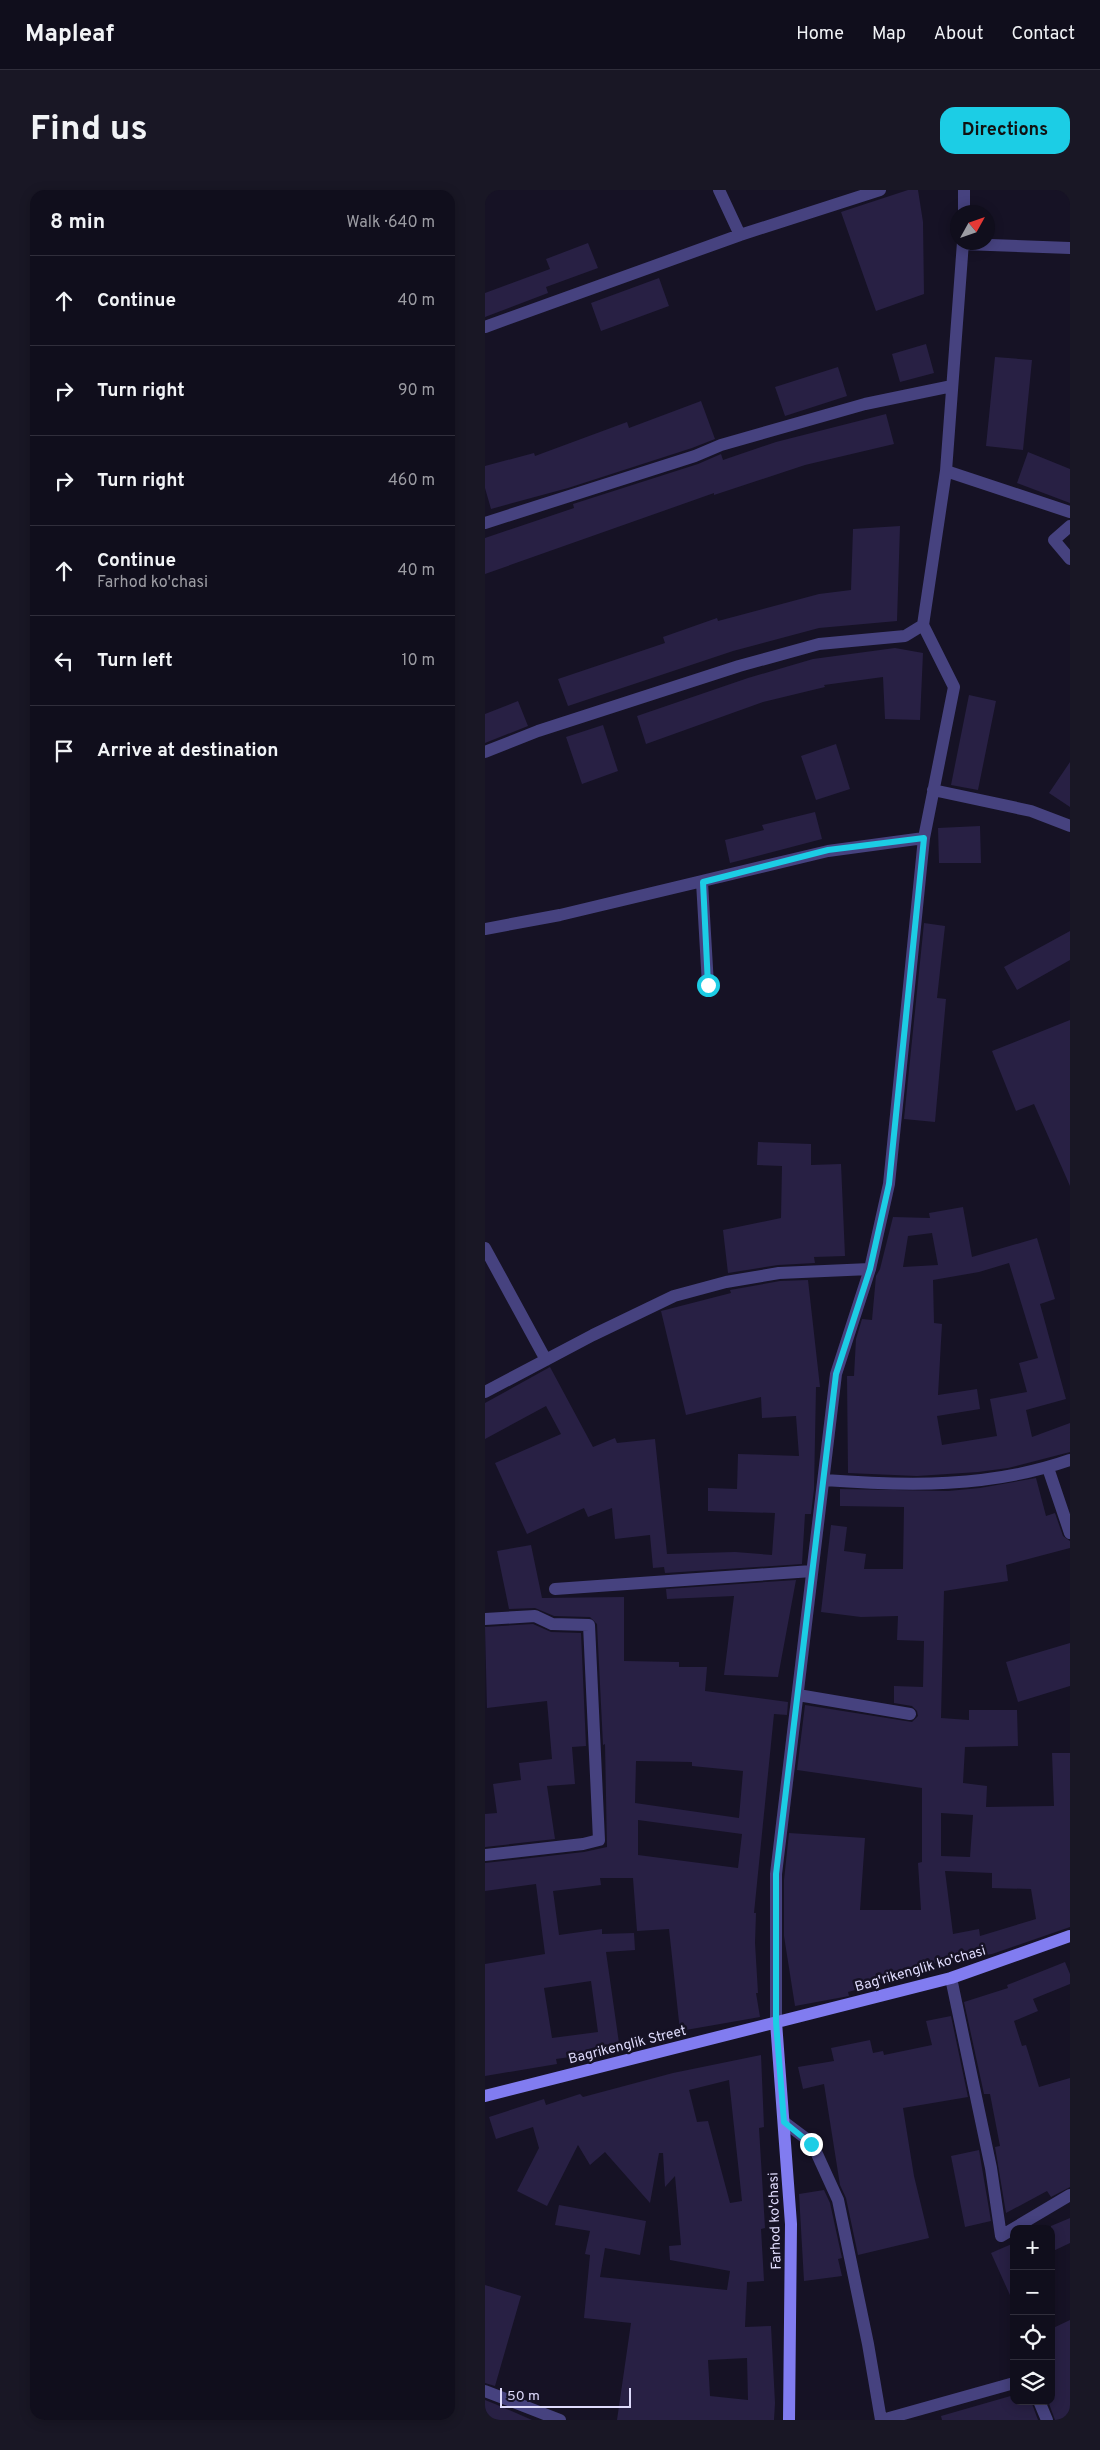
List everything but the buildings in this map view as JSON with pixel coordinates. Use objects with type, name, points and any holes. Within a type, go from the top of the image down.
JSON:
[{"type":"main road","name":"Bag'rikenglik ko'chasi","points":[[776,2022],[951,1978],[1070,1936]]},
{"type":"main road","name":"Bagrikenglik Street","points":[[485,2096],[776,2022]]},
{"type":"main road","name":"Farhod ko'chasi","points":[[776,2022],[791,2224],[789,2420]]},
{"type":"street","points":[[719,190],[740,235]]},
{"type":"street","points":[[485,327],[740,235],[880,190]]},
{"type":"street","points":[[964,205],[965,190]]},
{"type":"street","points":[[995,244],[1070,248]]},
{"type":"street","points":[[776,2022],[776,1874],[836,1374],[870,1269],[889,1184],[924,838],[953,687],[923,625],[946,471],[962,250]]},
{"type":"street","points":[[485,523],[695,456],[721,445],[865,404],[952,386]]},
{"type":"street","points":[[946,471],[1070,512]]},
{"type":"street","points":[[1070,526],[1054,540],[1070,559]]},
{"type":"street","points":[[485,752],[538,731],[739,666],[819,644],[905,636],[923,625]]},
{"type":"street","points":[[933,790],[1031,811],[1070,826]]},
{"type":"street","points":[[485,929],[561,915],[703,882],[828,850],[924,838]]},
{"type":"street","points":[[703,882],[708,985]]},
{"type":"street","points":[[485,1248],[546,1360]]},
{"type":"street","points":[[485,1392],[673,1296],[726,1282],[779,1274],[870,1269]]},
{"type":"street","points":[[823,1480],[899,1485],[977,1482],[1047,1468],[1070,1460]]},
{"type":"street","points":[[1047,1468],[1070,1532]]},
{"type":"street","points":[[555,1589],[813,1571]]},
{"type":"street","points":[[485,1619],[535,1616],[552,1624],[589,1625],[599,1840],[583,1844],[485,1856]]},
{"type":"street","points":[[797,1695],[910,1714]]},
{"type":"street","points":[[951,1978],[991,2168],[1001,2236],[1070,2194]]},
{"type":"street","points":[[784,2122],[811,2144],[838,2200],[869,2344],[881,2420],[1010,2384]]},
{"type":"street","points":[[485,2391],[560,2420]]},
{"type":"street","points":[[1041,2405],[1047,2420]]},
{"type":"route","points":[[708,985],[703,882],[828,850],[924,838],[889,1184],[870,1269],[836,1374],[776,1874],[776,2022],[784,2122],[811,2144]]}]
